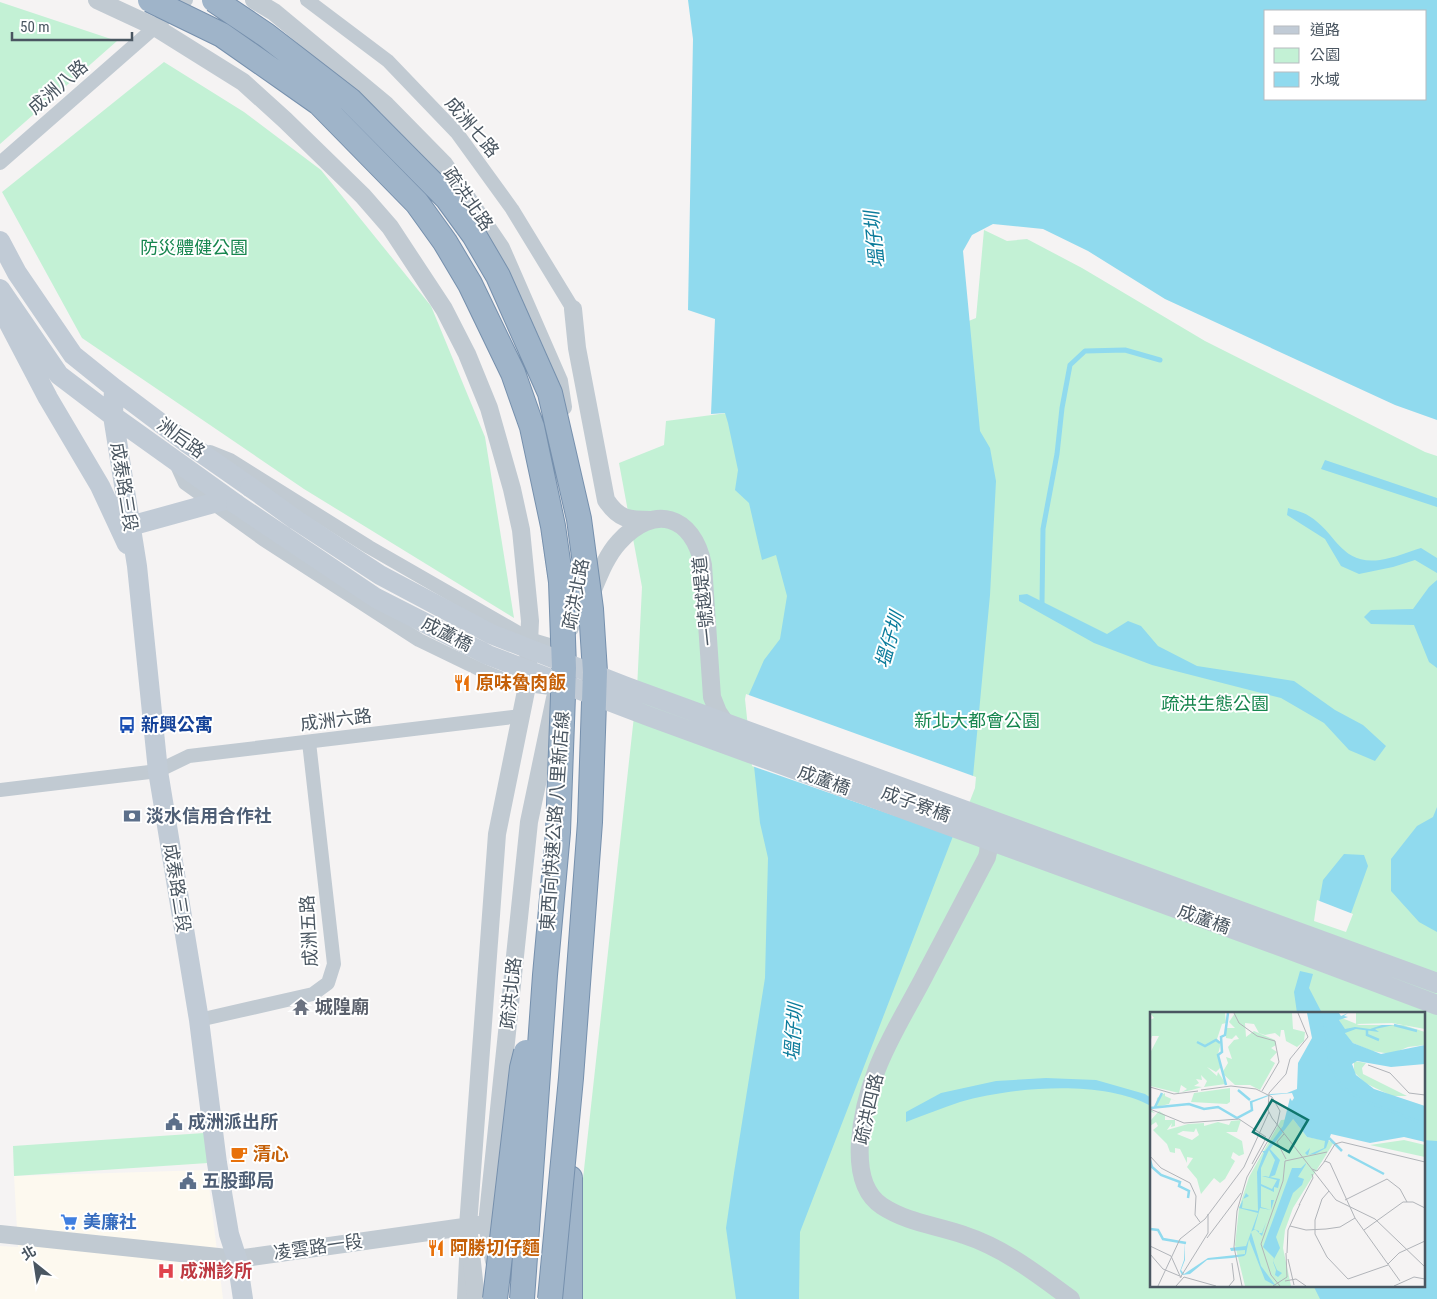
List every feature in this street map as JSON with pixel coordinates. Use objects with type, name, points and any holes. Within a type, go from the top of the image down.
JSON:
[{"type":"highway","name":"東西向快速公路 八里新店線","points":[[150,0],[222,35],[319,103],[417,203],[445,242],[470,284],[513,373],[532,427],[553,526],[561,582],[564,668],[558,832],[545,975],[522,1299]]},
{"type":"highway","name":"東西向快速公路 八里新店線","points":[[214,0],[266,35],[350,100],[447,198],[474,234],[498,276],[550,393],[579,519],[591,609],[595,672],[590,822],[571,1078],[550,1299]]},
{"type":"highway","points":[[495,1299],[522,1068],[545,975]]},
{"type":"highway","points":[[570,1299],[571,1078]]},
{"type":"main road","points":[[0,241],[17,273],[73,355],[114,388]]},
{"type":"main road","points":[[0,289],[59,375],[113,416]]},
{"type":"main road","points":[[0,306],[48,398],[100,486],[137,566]]},
{"type":"main road","name":"成泰路三段","points":[[114,388],[113,416],[137,566],[158,771],[199,1020],[217,1164],[229,1234],[237,1259],[244,1299]]},
{"type":"main road","name":"洲后路","points":[[114,388],[187,443],[250,486]]},
{"type":"main road","name":"洲后路","points":[[113,416],[175,460],[225,502]]},
{"type":"main road","name":"成蘆橋","points":[[250,486],[296,520],[380,575],[491,634],[627,687],[1437,983]]},
{"type":"main road","points":[[130,526],[225,502]]},
{"type":"main road","name":"成蘆橋","points":[[225,502],[376,598],[488,655],[648,716],[1437,1005]]},
{"type":"street","name":"疏洪北路","points":[[97,0],[156,27],[243,82],[292,126],[363,196],[390,227],[444,309],[467,354],[489,408],[512,489],[521,530],[530,621],[527,686],[497,834],[464,1299]]},
{"type":"street","name":"成洲八路","points":[[0,162],[186,0]]},
{"type":"street","name":"疏洪北路","points":[[254,0],[274,12],[392,112],[444,164],[501,248],[559,381],[586,555],[573,608],[558,689],[529,822],[487,1224],[502,1299]]},
{"type":"street","name":"成洲七路","points":[[307,0],[388,61],[457,134],[512,209],[573,309]]},
{"type":"street","name":"一號越堤道","points":[[573,309],[577,348],[606,500],[612,510],[621,517],[634,520],[668,519],[681,524],[689,531],[700,552],[703,565],[712,697],[722,719],[746,742]]},
{"type":"street","points":[[187,443],[230,460],[369,547],[529,639],[566,650],[593,589],[617,543],[641,524],[654,520]]},
{"type":"street","points":[[225,502],[263,539],[419,640],[512,683],[558,689]]},
{"type":"street","name":"成洲六路","points":[[0,790],[158,771],[189,756],[521,716]]},
{"type":"street","name":"成洲五路","points":[[199,1020],[313,994],[328,983],[334,964],[309,742]]},
{"type":"street","name":"成子寮橋","points":[[746,742],[974,825]]},
{"type":"street","name":"疏洪四路","points":[[974,825],[987,838],[989,844],[987,857],[877,1069],[864,1119],[859,1156],[860,1170],[863,1182],[870,1196],[881,1206],[918,1223],[964,1234],[986,1243],[1032,1271],[1070,1299]]},
{"type":"street","name":"凌雲路一段","points":[[0,1234],[237,1259],[487,1224]]},
{"type":"street","name":"疏洪北路","points":[[468,1226],[476,1299]]},
{"type":"shaded area","points":[[207,1170],[223,1299],[0,1299],[0,1246],[18,1247],[14,1176]]},
{"type":"green space","points":[[0,2],[117,41],[0,144]]},
{"type":"green space","name":"防災體健公園","points":[[164,62],[244,112],[321,170],[431,306],[485,437],[514,618],[304,489],[82,338],[2,192]]},
{"type":"green space","name":"新北大都會公園","points":[[984,230],[1007,241],[1027,239],[1082,268],[1205,341],[1425,452],[1437,456],[1437,1299],[576,1299],[577,1233],[637,689],[642,587],[619,463],[664,445],[666,421],[750,410],[976,318]]},
{"type":"green space","points":[[204,1133],[208,1163],[14,1176],[13,1146]]},
{"type":"water","name":"塭仔圳","points":[[688,0],[1437,0],[1437,420],[1395,405],[1165,299],[1088,251],[1043,229],[993,224],[972,235],[963,251],[980,431],[990,448],[996,481],[990,595],[972,787],[800,1232],[799,1299],[736,1299],[726,1228],[765,978],[768,858],[760,823],[747,699],[764,660],[780,639],[787,596],[776,555],[762,560],[749,503],[735,490],[738,470],[725,413],[711,414],[715,319],[688,310],[693,39]]},
{"type":"water","points":[[1325,460],[1437,498],[1437,507],[1321,469]]},
{"type":"water","points":[[1288,508],[1309,516],[1347,553],[1356,558],[1380,560],[1421,548],[1437,558],[1437,573],[1415,560],[1359,574],[1341,566],[1325,539],[1287,515]]},
{"type":"water","points":[[1437,580],[1437,668],[1429,662],[1414,625],[1371,624],[1364,617],[1371,610],[1413,609],[1429,587]]},
{"type":"water","points":[[1027,594],[1107,634],[1128,621],[1141,626],[1158,646],[1197,666],[1294,681],[1335,710],[1363,725],[1386,746],[1375,761],[1349,750],[1324,723],[1281,698],[1152,665],[1094,643],[1019,601],[1019,595]]},
{"type":"water","points":[[1437,807],[1437,932],[1419,922],[1391,891],[1391,859],[1417,826],[1433,817]]},
{"type":"water","points":[[1344,854],[1364,855],[1368,866],[1345,930],[1316,920],[1323,880]]},
{"type":"water","points":[[1300,971],[1313,974],[1309,988],[1321,1012],[1297,1012],[1294,992]]},
{"type":"water","points":[[1046,1078],[1096,1080],[1145,1094],[1150,1097],[1150,1106],[1131,1097],[1108,1092],[1057,1088],[1005,1092],[981,1097],[960,1102],[906,1122],[906,1112],[941,1093],[996,1081]]},
{"type":"water","points":[[1424,1140],[1437,1141],[1437,1299],[1320,1299],[1314,1286],[1424,1286]]},
{"type":"pier","points":[[746,694],[976,777],[975,788],[956,837],[752,766]]},
{"type":"pier","points":[[1317,900],[1353,914],[1346,932],[1314,921]]},
{"type":"waterway","points":[[1042,603],[1043,529],[1057,454],[1062,408],[1070,365],[1085,351],[1125,350],[1160,360]]},
{"type":"place","name":"原味魯肉飯","points":[[462,683]]},
{"type":"place","name":"新興公寓","points":[[127,725]]},
{"type":"place","name":"淡水信用合作社","points":[[132,816]]},
{"type":"place","name":"城隍廟","points":[[301,1007]]},
{"type":"place","name":"成洲派出所","points":[[174,1122]]},
{"type":"place","name":"清心","points":[[239,1154]]},
{"type":"place","name":"五股郵局","points":[[188,1181]]},
{"type":"place","name":"美廉社","points":[[69,1222]]},
{"type":"place","name":"阿勝切仔麵","points":[[436,1248]]},
{"type":"place","name":"成洲診所","points":[[166,1271]]},
{"type":"park label","name":"疏洪生態公園","points":[[1215,704]]}]
